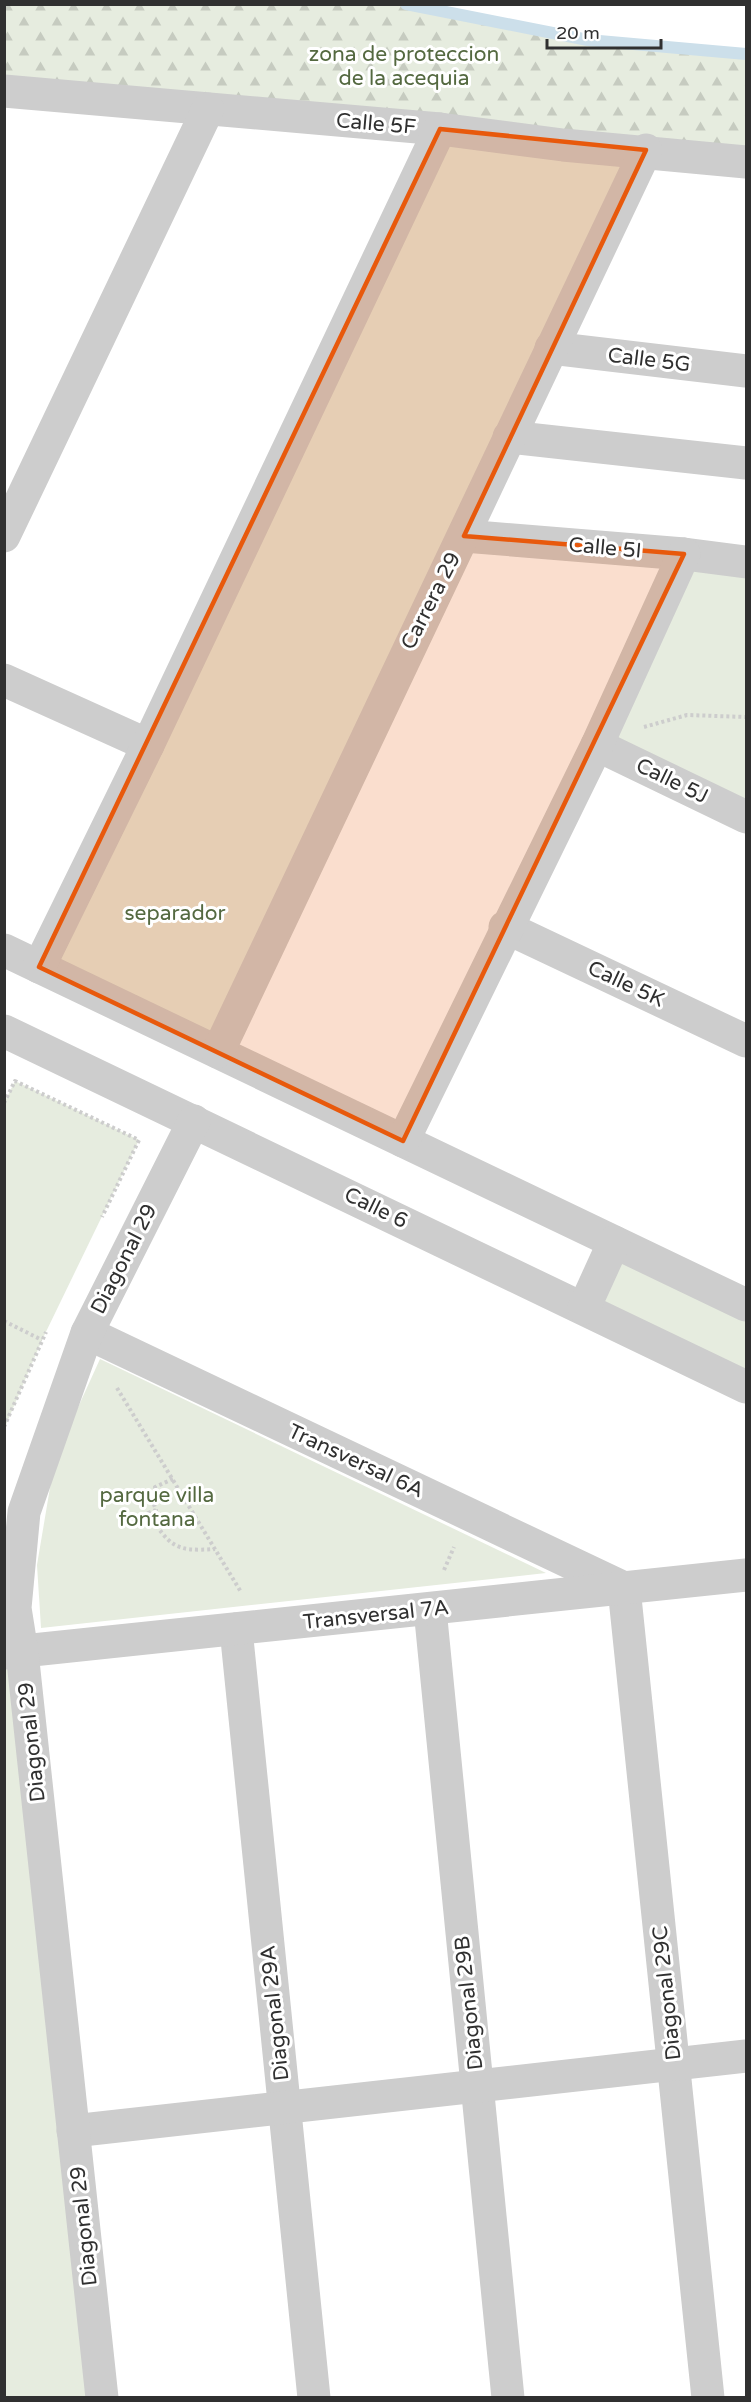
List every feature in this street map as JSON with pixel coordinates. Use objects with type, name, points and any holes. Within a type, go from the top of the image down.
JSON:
[{"type":"street","name":"Calle 5F","points":[[4,91],[440,129],[563,145],[646,150],[747,162]]},
{"type":"street","points":[[4,536],[208,109]]},
{"type":"street","points":[[39,967],[148,745],[440,129]]},
{"type":"street","name":"Carrera 29","points":[[218,1052],[411,639],[464,536],[646,150]]},
{"type":"street","name":"Calle 5G","points":[[551,348],[747,371]]},
{"type":"street","points":[[509,438],[747,463]]},
{"type":"street","name":"Calle 5I","points":[[464,536],[684,554],[747,562]]},
{"type":"street","points":[[403,1141],[597,745],[684,554]]},
{"type":"street","points":[[4,680],[148,745]]},
{"type":"street","name":"Calle 5J","points":[[597,745],[747,817]]},
{"type":"street","name":"Calle 5K","points":[[506,927],[747,1041]]},
{"type":"street","points":[[4,950],[747,1305]]},
{"type":"street","name":"Calle 6","points":[[7,1037],[194,1121],[747,1387]]},
{"type":"street","name":"Diagonal 29","points":[[102,2397],[73,2131],[13,1652],[15,1608],[24,1512],[87,1334],[194,1121]]},
{"type":"street","points":[[584,1308],[614,1242]]},
{"type":"street","name":"Transversal 6A","points":[[87,1334],[624,1588]]},
{"type":"street","name":"Transversal 7A","points":[[13,1652],[747,1575]]},
{"type":"street","name":"Diagonal 29C","points":[[624,1588],[708,2397]]},
{"type":"street","name":"Diagonal 29B","points":[[430,1609],[508,2397]]},
{"type":"street","name":"Diagonal 29A","points":[[236,1629],[314,2397]]},
{"type":"street","points":[[73,2131],[747,2056]]},
{"type":"path","points":[[597,745],[687,715],[747,717]]},
{"type":"path","points":[[4,1103],[15,1081],[139,1140],[98,1224]]},
{"type":"path","points":[[4,1321],[42,1340]]},
{"type":"path","points":[[4,1427],[47,1329]]},
{"type":"path","points":[[112,1379],[243,1596]]},
{"type":"path","points":[[172,1479],[155,1486],[159,1495],[152,1499],[156,1510],[148,1513],[167,1542],[192,1551],[215,1549]]},
{"type":"path","points":[[442,1575],[456,1543]]},
{"type":"highlighted area","points":[[440,129],[646,150],[464,536],[684,554],[403,1141],[39,967]]},
{"type":"green space","name":"zona de proteccion de la acequia","points":[[4,5],[406,5],[588,40],[746,54],[746,162],[5,91]]},
{"type":"green space","name":"separador","points":[[440,129],[646,150],[218,1052],[39,967]]},
{"type":"green space","points":[[684,554],[746,562],[746,817],[597,745]]},
{"type":"green space","points":[[15,1081],[139,1140],[42,1340],[5,1427],[4,1103]]},
{"type":"green space","points":[[614,1242],[746,1304],[746,1387],[584,1308]]},
{"type":"green space","name":"parque villa fontana","points":[[100,1359],[546,1573],[41,1628],[37,1565],[55,1458]]},
{"type":"green space","points":[[15,1659],[101,2397],[5,2397],[4,1660]]},
{"type":"waterway","points":[[406,4],[588,40],[746,54]]}]
